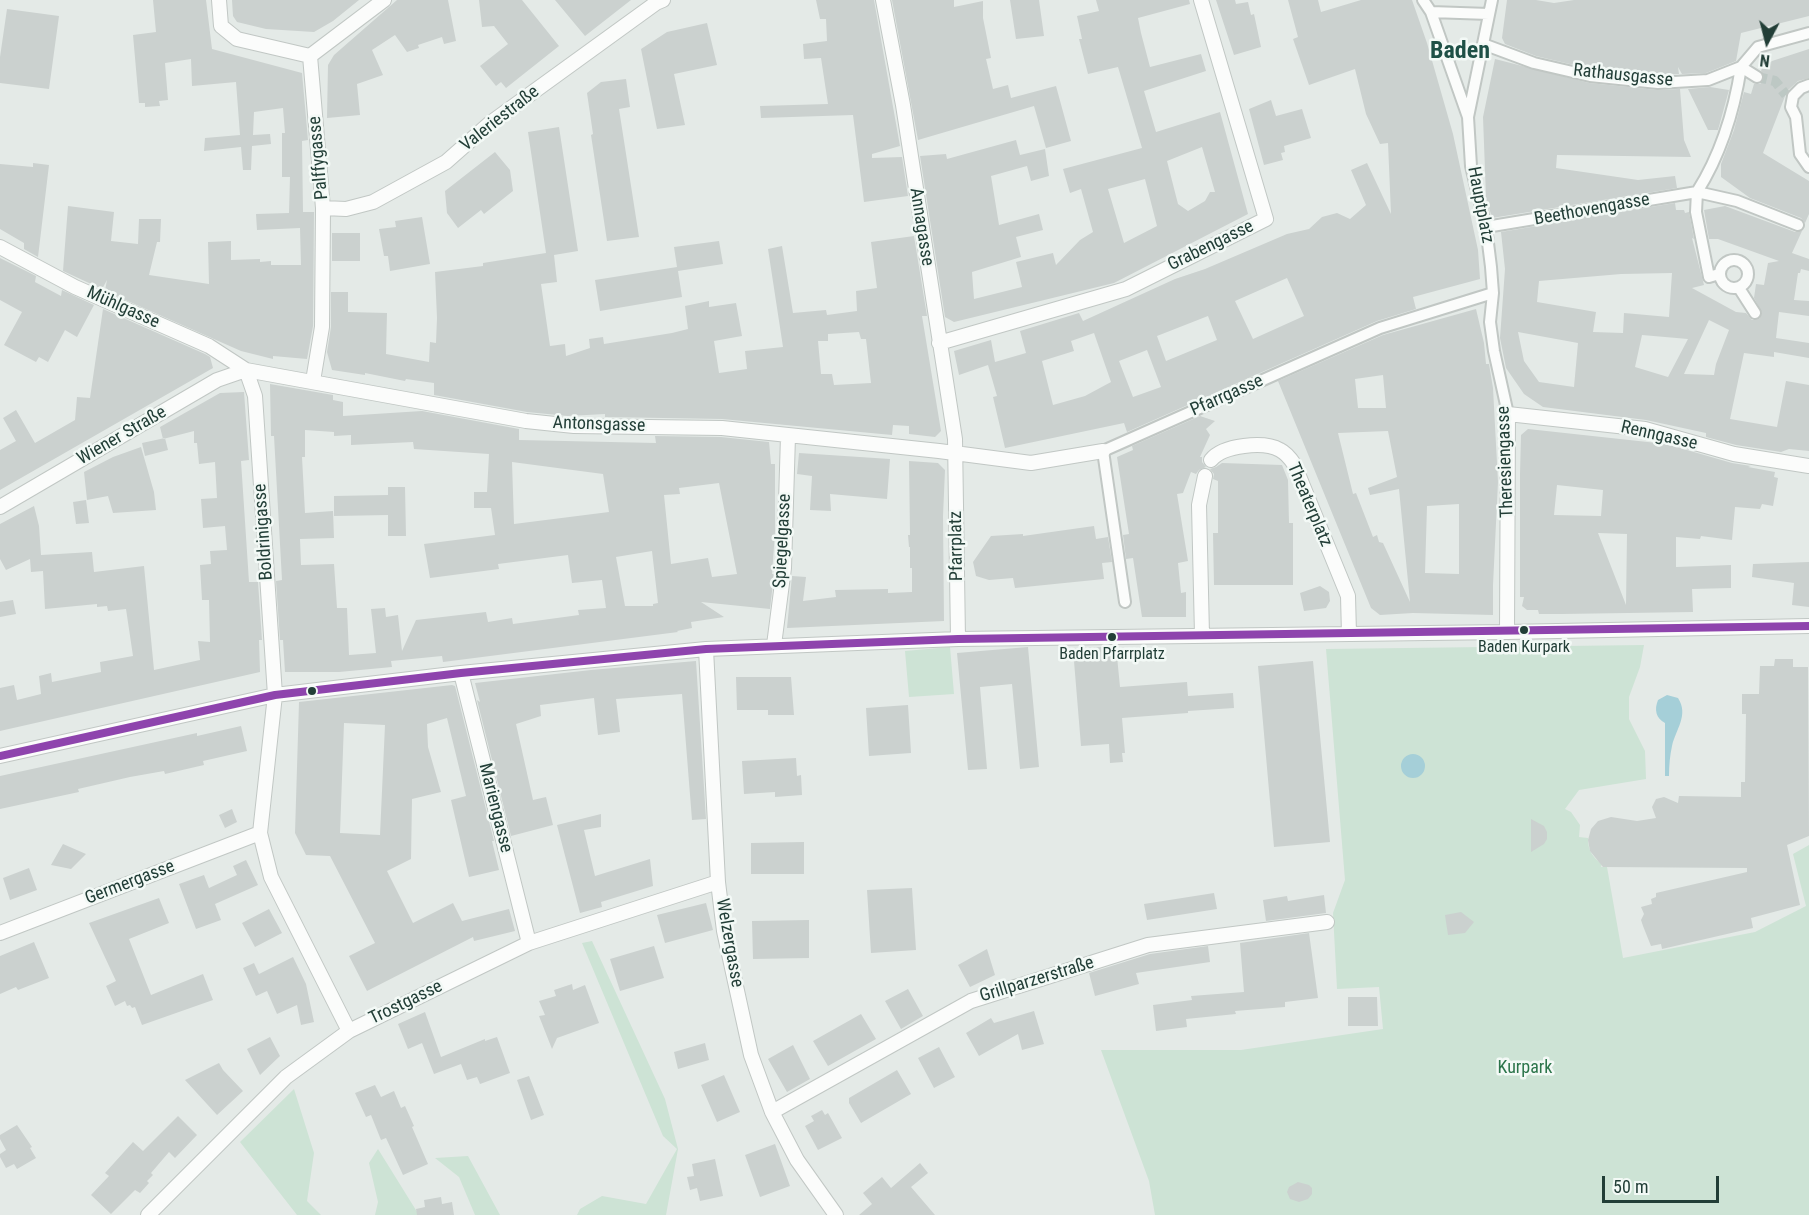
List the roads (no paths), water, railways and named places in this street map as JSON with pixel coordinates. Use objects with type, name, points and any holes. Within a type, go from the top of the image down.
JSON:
[{"type":"street","points":[[219,0],[221,26],[237,39],[310,56],[384,0]]},
{"type":"street","name":"Valeriestraße","points":[[323,208],[346,209],[372,202],[446,162],[489,124],[629,22],[663,0]]},
{"type":"street","name":"Annagasse","points":[[883,0],[903,105],[956,453]]},
{"type":"street","name":"Grabengasse","points":[[939,343],[1126,289],[1266,219],[1201,0]]},
{"type":"street","name":"Hauptplatz","points":[[1423,0],[1431,12],[1468,117]]},
{"type":"street","name":"Hauptplatz","points":[[1492,0],[1468,117],[1471,166],[1486,227],[1493,293]]},
{"type":"street","points":[[1431,12],[1489,14]]},
{"type":"street","name":"Rathausgasse","points":[[1483,44],[1534,63],[1590,76],[1658,83],[1708,80],[1741,67],[1758,47],[1809,33]]},
{"type":"street","name":"Palffygasse","points":[[310,56],[323,208],[322,327],[313,381]]},
{"type":"street","points":[[1711,277],[1726,262],[1736,260],[1741,261],[1748,274],[1746,282],[1739,288],[1730,288],[1711,277],[1696,212],[1697,192],[1722,146],[1737,94],[1741,67],[1757,77]]},
{"type":"street","points":[[1809,85],[1789,95],[1796,117],[1800,154],[1809,167]]},
{"type":"street","name":"Beethovengasse","points":[[1486,227],[1697,192],[1737,201],[1798,225]]},
{"type":"street","name":"Mühlgasse","points":[[0,248],[75,287],[209,346],[246,370]]},
{"type":"street","points":[[1739,288],[1755,313]]},
{"type":"street","name":"Theresiengasse","points":[[1493,293],[1490,322],[1508,414],[1507,632]]},
{"type":"street","name":"Pfarrgasse","points":[[956,453],[1031,463],[1103,451],[1380,328],[1493,293]]},
{"type":"street","name":"Antonsgasse","points":[[246,370],[545,423],[574,426],[722,428],[956,453]]},
{"type":"street","name":"Wiener Straße","points":[[0,507],[217,380],[246,370]]},
{"type":"street","name":"Boldrinigasse","points":[[246,370],[255,396],[275,695],[260,833]]},
{"type":"street","name":"Renngasse","points":[[1508,414],[1645,429],[1734,454],[1809,466]]},
{"type":"street","name":"Spiegelgasse","points":[[774,645],[784,568],[788,436]]},
{"type":"street","name":"Theaterplatz","points":[[1211,460],[1225,450],[1250,446],[1272,447],[1288,456],[1294,464],[1348,596],[1349,634]]},
{"type":"street","points":[[1103,451],[1125,602]]},
{"type":"street","name":"Pfarrplatz","points":[[956,453],[958,639]]},
{"type":"street","points":[[1202,635],[1199,504],[1205,476]]},
{"type":"street","points":[[0,756],[275,695],[706,648],[958,639],[1809,626]]},
{"type":"street","name":"Welzergasse","points":[[706,648],[718,882],[724,931],[751,1055],[772,1112],[797,1160],[836,1215]]},
{"type":"street","name":"Mariengasse","points":[[461,673],[529,943]]},
{"type":"street","points":[[260,833],[271,877],[348,1031]]},
{"type":"street","name":"Germergasse","points":[[0,933],[260,833]]},
{"type":"street","name":"Trostgasse","points":[[148,1215],[286,1077],[348,1031],[529,943],[718,882]]},
{"type":"street","name":"Grillparzerstraße","points":[[772,1112],[971,1000],[1148,945],[1327,922]]},
{"type":"water","points":[[1667,695],[1678,698],[1682,716],[1671,749],[1669,776],[1665,776],[1665,723],[1658,716],[1656,707],[1658,700]]},
{"type":"water","points":[[1413,754],[1422,757],[1425,766],[1422,775],[1413,778],[1404,775],[1401,766],[1404,757]]},
{"type":"tunnel","points":[[1757,77],[1775,81],[1786,95]]},
{"type":"place","name":"Baden Kurpark","points":[[1524,630]]},
{"type":"place","name":"Baden Pfarrplatz","points":[[1112,637]]},
{"type":"district","name":"Baden","points":[[1460,52]]},
{"type":"park label","name":"Kurpark","points":[[1525,1068]]}]
